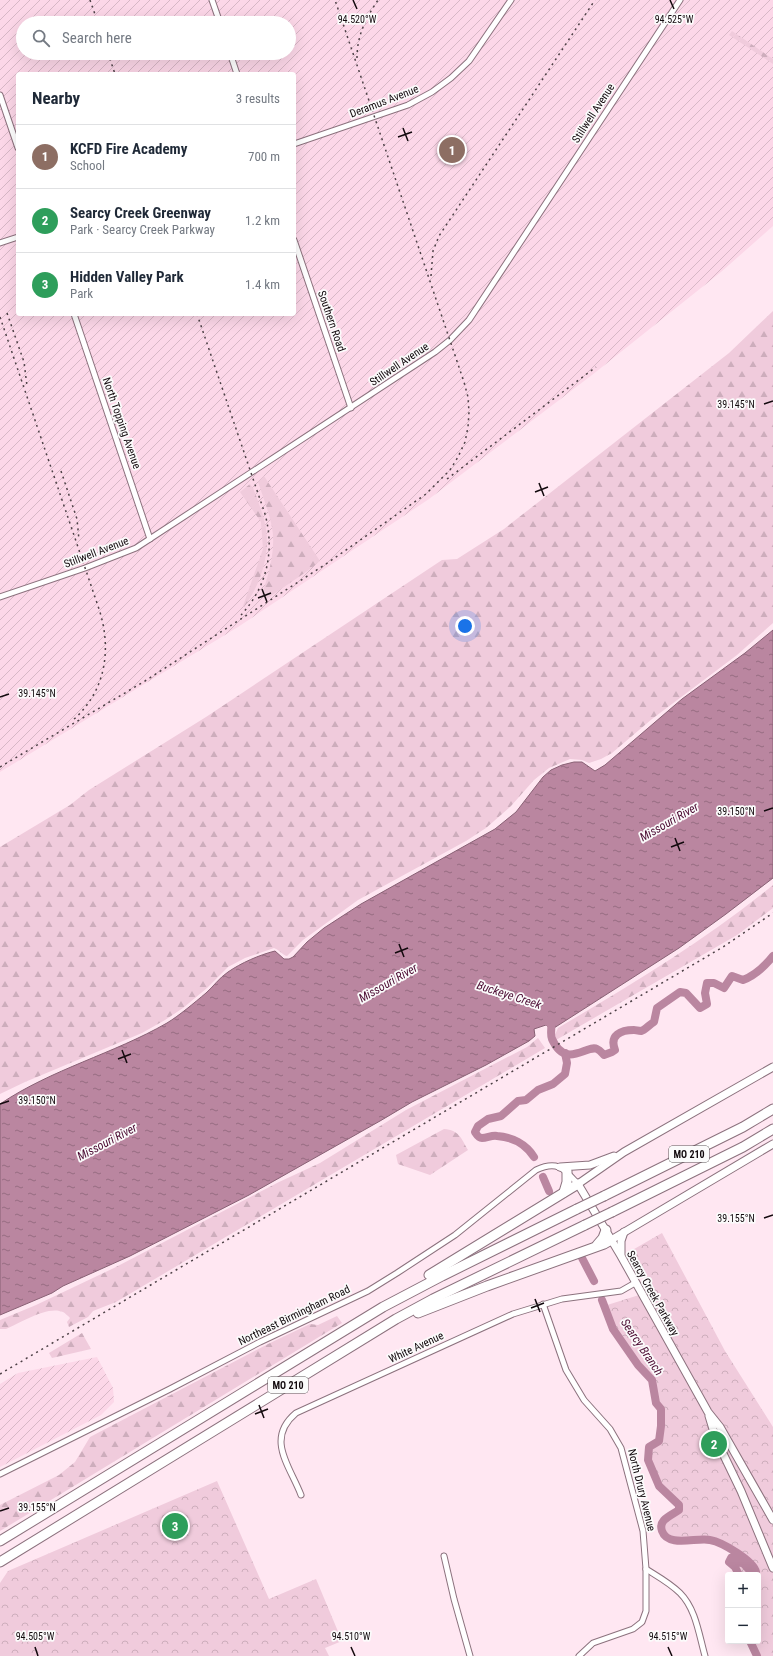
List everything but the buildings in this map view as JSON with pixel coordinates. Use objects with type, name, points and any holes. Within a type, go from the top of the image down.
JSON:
[{"type":"highway","name":"MO 210","points":[[0,1541],[354,1324],[405,1295],[724,1136],[773,1109]]},
{"type":"highway","name":"MO 210","points":[[0,1562],[360,1340],[433,1299],[743,1147],[773,1129]]},
{"type":"highway","points":[[563,1169],[567,1182],[564,1192]]},
{"type":"highway","points":[[405,1295],[416,1284],[578,1184]]},
{"type":"highway","points":[[596,1246],[603,1238],[606,1230]]},
{"type":"highway","points":[[360,1340],[454,1298],[611,1240]]},
{"type":"street","points":[[212,0],[218,16]]},
{"type":"street","name":"Deramus Avenue","points":[[296,143],[408,105],[432,92],[451,78],[469,61],[511,0]]},
{"type":"street","name":"Stillwell Avenue","points":[[0,597],[123,554],[150,539],[351,408],[435,352],[450,340],[469,320],[680,0]]},
{"type":"street","points":[[233,60],[237,72]]},
{"type":"street","points":[[0,95],[16,142]]},
{"type":"street","points":[[0,243],[16,238]]},
{"type":"street","name":"Southern Road","points":[[296,246],[351,408]]},
{"type":"street","name":"North Topping Avenue","points":[[75,316],[150,539]]},
{"type":"street","points":[[563,1169],[578,1184],[624,1152],[773,1067]]},
{"type":"street","points":[[611,1240],[773,1144]]},
{"type":"street","points":[[563,1169],[590,1165],[624,1152]]},
{"type":"street","name":"Northeast Birmingham Road","points":[[0,1474],[260,1342],[368,1290],[455,1235],[532,1173],[552,1166],[563,1169]]},
{"type":"street","name":"Searcy Creek Parkway","points":[[578,1184],[621,1256],[708,1412],[720,1427],[773,1520]]},
{"type":"street","points":[[621,1256],[620,1247],[624,1232]]},
{"type":"street","name":"White Avenue","points":[[301,1495],[281,1447],[280,1438],[284,1425],[296,1413],[513,1314],[562,1299],[621,1291],[635,1283]]},
{"type":"street","name":"North Drury Avenue","points":[[543,1304],[566,1370],[584,1400],[610,1429],[621,1448],[643,1531],[646,1569],[646,1611],[642,1622],[633,1630],[593,1643],[579,1656]]},
{"type":"street","name":"Searcy Creek Parkway","points":[[708,1412],[716,1439],[741,1491],[773,1568]]},
{"type":"street","points":[[444,1556],[470,1656]]},
{"type":"street","points":[[646,1569],[672,1586],[683,1596],[694,1618],[705,1656]]},
{"type":"shaded area","points":[[0,0],[773,0],[773,226],[721,272],[592,375],[429,499],[238,627],[0,772]]},
{"type":"shaded area","points":[[97,1357],[113,1388],[114,1402],[101,1415],[0,1467],[0,1384],[18,1373]]},
{"type":"green space","points":[[732,31],[773,59],[773,64],[729,35]]},
{"type":"green space","points":[[773,311],[773,623],[737,655],[652,719],[612,753],[589,763],[582,760],[570,759],[549,768],[534,780],[511,806],[486,828],[466,841],[358,900],[303,940],[287,956],[274,948],[245,958],[228,967],[207,988],[183,1008],[142,1033],[0,1094],[0,847],[70,805],[89,790],[206,717],[442,560],[457,559],[504,529],[729,353]]},
{"type":"green space","points":[[264,476],[320,561],[265,600],[262,594],[269,570],[273,535],[271,521],[258,482]]},
{"type":"green space","points":[[250,484],[261,508],[267,539],[265,560],[259,580],[244,607],[243,606],[263,549],[261,522],[240,492]]},
{"type":"green space","points":[[773,885],[773,908],[737,935],[556,1040],[554,1037],[558,1028],[668,961],[722,924]]},
{"type":"green space","points":[[538,1038],[545,1048],[116,1302],[93,1311],[88,1317],[69,1327],[67,1322],[70,1318],[63,1312],[57,1310],[42,1313],[6,1329],[0,1329],[0,1320],[36,1305],[114,1268],[279,1182],[320,1163],[406,1110],[527,1047]]},
{"type":"green space","points":[[444,1129],[453,1131],[459,1135],[468,1150],[430,1175],[398,1164],[396,1155]]},
{"type":"green space","points":[[662,1233],[725,1351],[773,1427],[773,1656],[757,1656],[751,1644],[761,1644],[761,1572],[756,1572],[750,1563],[729,1548],[715,1541],[704,1539],[670,1539],[665,1536],[662,1531],[661,1527],[663,1521],[678,1510],[679,1505],[659,1486],[648,1460],[649,1447],[659,1441],[661,1409],[656,1403],[652,1380],[638,1364],[613,1329],[604,1306],[652,1291],[629,1252]]},
{"type":"green space","points":[[337,1316],[342,1323],[0,1531],[0,1505],[59,1475],[75,1462],[90,1437],[270,1343],[310,1324],[318,1325]]},
{"type":"green space","points":[[82,1333],[91,1349],[52,1358],[49,1353]]},
{"type":"green space","points":[[217,1481],[269,1599],[316,1579],[342,1641],[325,1648],[329,1656],[0,1656],[0,1583],[8,1571]]},
{"type":"green space","points":[[731,1558],[742,1564],[751,1572],[738,1572],[735,1567],[729,1562]]},
{"type":"water","name":"Missouri River","points":[[773,630],[773,878],[679,948],[554,1028],[550,1028],[546,1025],[534,1029],[535,1036],[529,1041],[486,1065],[412,1102],[249,1195],[130,1256],[63,1286],[52,1293],[0,1315],[0,1104],[40,1081],[125,1044],[167,1023],[182,1013],[206,993],[225,974],[244,962],[275,951],[284,959],[293,957],[307,942],[324,928],[361,904],[495,829],[516,812],[543,777],[551,770],[574,762],[582,762],[595,771],[605,765],[682,699],[745,653]]},
{"type":"waterway","name":"Buckeye Creek","points":[[547,1021],[551,1024],[552,1039],[558,1048],[564,1053],[576,1054],[593,1048],[598,1049],[604,1055],[615,1050],[614,1041],[617,1034],[625,1031],[641,1031],[654,1022],[657,1008],[680,992],[686,993],[700,1008],[707,1004],[705,993],[707,983],[714,983],[724,988],[732,976],[743,980],[748,978],[760,970],[773,956]]},
{"type":"waterway","name":"Searcy Branch","points":[[534,1157],[527,1148],[518,1142],[495,1136],[481,1138],[475,1132],[478,1126],[488,1119],[501,1116],[518,1101],[526,1100],[538,1090],[553,1084],[565,1074],[567,1063],[565,1053]]},
{"type":"waterway","name":"Searcy Branch","points":[[543,1177],[549,1191]]},
{"type":"waterway","name":"Searcy Branch","points":[[582,1258],[594,1281]]},
{"type":"waterway","name":"Searcy Branch","points":[[602,1300],[613,1329],[638,1365],[652,1380],[656,1403],[661,1409],[659,1441],[649,1447],[648,1460],[659,1486],[679,1505],[679,1510],[663,1521],[661,1527],[662,1531],[665,1536],[676,1541],[704,1539],[722,1544],[744,1558],[750,1563],[756,1572]]},
{"type":"waterway","name":"Searcy Branch","points":[[738,1572],[735,1567],[729,1562],[731,1558],[744,1564],[751,1572]]},
{"type":"waterway","name":"Searcy Branch","points":[[751,1644],[757,1656]]},
{"type":"railway","points":[[90,0],[96,16]]},
{"type":"railway","points":[[0,767],[145,681],[326,564],[426,494],[450,470],[465,442],[469,412],[468,397],[464,382],[335,0]]},
{"type":"railway","points":[[357,58],[360,34],[378,0]]},
{"type":"railway","points":[[431,276],[433,251],[439,236],[595,0]]},
{"type":"railway","points":[[110,60],[114,72]]},
{"type":"railway","points":[[7,313],[24,362],[27,386]]},
{"type":"railway","points":[[198,316],[265,514],[268,528],[269,555],[263,580],[257,593],[241,615]]},
{"type":"railway","points":[[0,317],[103,624],[105,654],[99,683],[93,696],[84,709],[73,720]]},
{"type":"railway","points":[[447,479],[596,367]]},
{"type":"railway","points":[[61,471],[77,519],[79,540]]},
{"type":"railway","points":[[0,1374],[723,947],[773,913]]},
{"type":"place","name":"KCFD Fire Academy","points":[[452,150]]},
{"type":"place","name":"Searcy Creek Greenway","points":[[714,1444]]},
{"type":"place","name":"Hidden Valley Park","points":[[175,1526]]}]
